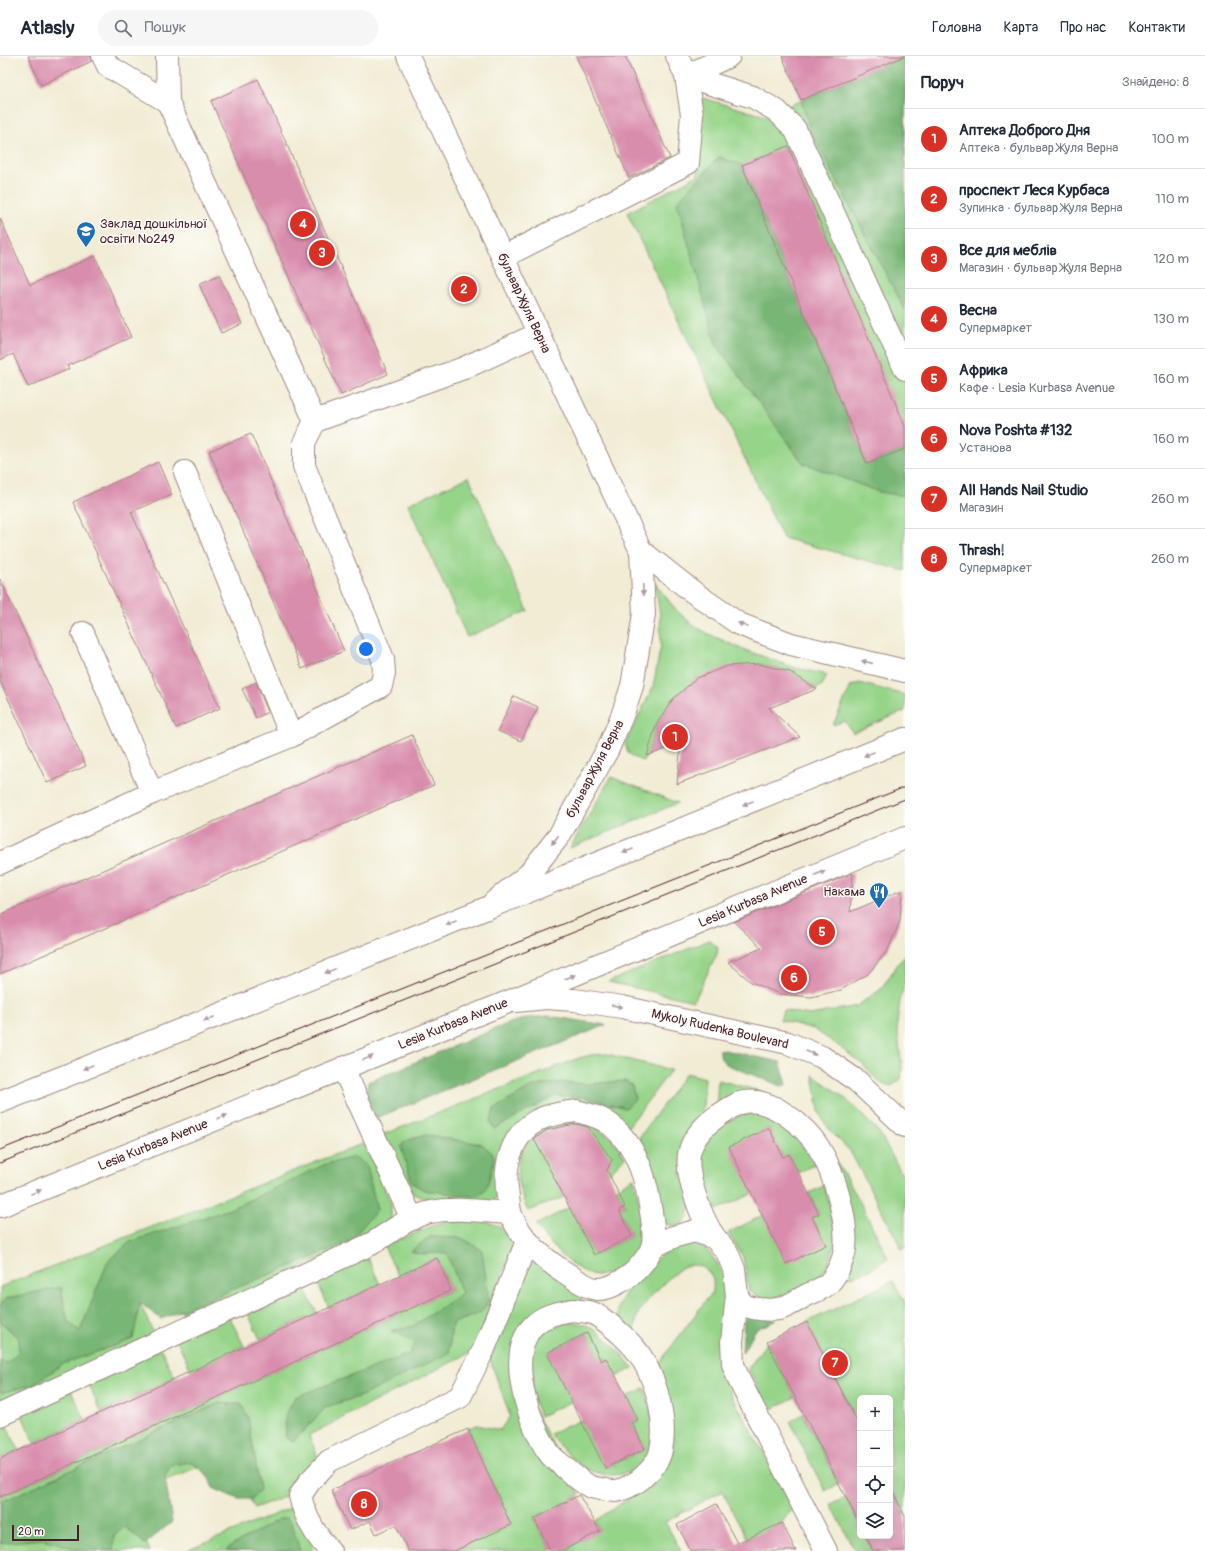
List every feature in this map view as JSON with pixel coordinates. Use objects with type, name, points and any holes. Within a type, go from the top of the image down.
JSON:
[{"type":"main road","points":[[104,56],[108,66],[168,102]]},
{"type":"main road","points":[[167,56],[168,102],[315,421]]},
{"type":"main road","name":"бульвар Жуля Верна","points":[[408,56],[641,551],[644,614],[632,686],[622,716],[608,749],[559,836],[530,874],[487,908]]},
{"type":"main road","points":[[503,257],[688,163],[692,116],[686,76],[677,56]]},
{"type":"main road","points":[[686,76],[729,56]]},
{"type":"main road","points":[[686,76],[753,97],[777,111],[795,129],[905,369]]},
{"type":"main road","points":[[0,863],[152,793],[291,736],[381,686],[384,673],[384,659],[304,466],[304,443],[315,421],[464,368],[538,334]]},
{"type":"main road","points":[[186,472],[291,736]]},
{"type":"main road","name":"бульвар Жуля Верна","points":[[641,551],[693,592],[739,624],[791,644],[905,671]]},
{"type":"main road","points":[[83,633],[152,793]]},
{"type":"main road","points":[[0,1102],[905,740]]},
{"type":"main road","name":"Lesia Kurbasa Avenue","points":[[0,1206],[508,1002],[905,838]]},
{"type":"main road","name":"Mykoly Rudenka Boulevard","points":[[508,1002],[546,998],[622,1007],[788,1043],[822,1057],[857,1081],[905,1126]]},
{"type":"main road","points":[[343,1068],[412,1219]]},
{"type":"main road","points":[[737,1295],[742,1304],[753,1308],[771,1310],[782,1308],[827,1284],[837,1271],[843,1257],[845,1238],[843,1216],[836,1187],[828,1164],[818,1146],[793,1120],[766,1103],[755,1101],[744,1102],[730,1108],[710,1121],[694,1140],[690,1149],[688,1166],[692,1185],[707,1227],[726,1252],[734,1270],[737,1295],[732,1342],[733,1364],[826,1551]]},
{"type":"main road","points":[[576,1111],[593,1115],[611,1124],[628,1142],[643,1171],[648,1192],[653,1229],[652,1247],[645,1260],[632,1274],[614,1285],[598,1290],[581,1283],[561,1270],[527,1241],[510,1213],[506,1183],[507,1165],[513,1146],[522,1133],[537,1120],[553,1114],[576,1111]]},
{"type":"main road","points":[[0,1415],[371,1244],[412,1219],[430,1212],[456,1210],[510,1213]]},
{"type":"main road","points":[[652,1247],[673,1237],[695,1231],[715,1238]]},
{"type":"main road","points":[[330,1551],[320,1540],[303,1509],[300,1496],[310,1481],[329,1460],[460,1397],[484,1349],[527,1241]]},
{"type":"main road","points":[[594,1313],[598,1290]]},
{"type":"main road","points":[[572,1310],[594,1313],[627,1340],[642,1359],[655,1388],[660,1406],[662,1431],[660,1454],[652,1469],[637,1482],[616,1491],[590,1487],[572,1474],[550,1454],[533,1423],[524,1396],[520,1368],[521,1347],[533,1326],[549,1315],[572,1310]]},
{"type":"green space","points":[[905,56],[905,310],[810,130],[801,100]]},
{"type":"green space","points":[[905,57],[905,571],[783,538],[627,213],[698,175],[699,97],[765,116]]},
{"type":"green space","points":[[719,157],[742,165],[867,464],[905,449],[905,496],[879,492],[803,463],[716,344],[677,202]]},
{"type":"green space","points":[[469,477],[528,611],[467,637],[408,504]]},
{"type":"green space","points":[[655,583],[676,610],[694,626],[742,649],[793,667],[827,675],[823,684],[817,689],[790,672],[759,664],[697,678],[673,699],[656,725],[647,756],[643,761],[633,757],[629,753],[625,744],[653,687],[661,645],[660,615]]},
{"type":"green space","points":[[859,683],[905,695],[905,711],[853,733],[845,721],[833,725],[851,686]]},
{"type":"green space","points":[[611,777],[678,803],[570,848]]},
{"type":"green space","points":[[709,940],[718,947],[717,954],[694,1001],[608,982]]},
{"type":"green space","points":[[905,954],[905,980],[897,1024],[902,1069],[901,1079],[892,1086],[880,1083],[862,1064],[814,1029],[780,1020],[783,1010],[810,1015],[857,1006],[880,990]]},
{"type":"green space","points":[[549,1016],[606,1025],[376,1118],[367,1096],[368,1082],[509,1023],[528,1018]]},
{"type":"green space","points":[[720,1049],[780,1062],[787,1084],[781,1086],[728,1065],[723,1062],[721,1058]]},
{"type":"green space","points":[[607,1054],[671,1070],[628,1127],[618,1118],[534,1112],[499,1192],[494,1200],[478,1203],[440,1201],[418,1196],[409,1190],[382,1135],[579,1058],[591,1055]]},
{"type":"green space","points":[[686,1073],[705,1078],[702,1119],[690,1209],[687,1219],[680,1226],[669,1225],[661,1220],[646,1152],[639,1138]]},
{"type":"green space","points":[[813,1075],[845,1098],[879,1132],[905,1179],[905,1248],[902,1249],[850,1151],[832,1133],[823,1120],[819,1111]]},
{"type":"green space","points":[[718,1080],[763,1092],[761,1096],[716,1109]]},
{"type":"green space","points":[[625,1081],[632,1085],[635,1099],[626,1108],[583,1097],[555,1096],[494,1129],[490,1123],[494,1109],[534,1086],[562,1082],[586,1084]]},
{"type":"green space","points":[[749,1113],[760,1114],[779,1123],[803,1146],[815,1164],[798,1173],[783,1157],[769,1128],[751,1137],[752,1194],[716,1210],[705,1187],[702,1176],[700,1156],[703,1146],[711,1136],[722,1127],[741,1115]]},
{"type":"green space","points":[[583,1120],[610,1137],[625,1157],[591,1193],[574,1193],[528,1211],[523,1200],[518,1178],[519,1158],[524,1148],[530,1139],[556,1122]]},
{"type":"green space","points":[[426,1135],[482,1144],[493,1154],[494,1161],[487,1187],[482,1193],[476,1197],[424,1190],[412,1183],[401,1147],[405,1141]]},
{"type":"green space","points":[[364,1143],[391,1203],[391,1219],[360,1240],[186,1321],[179,1305],[132,1287],[154,1334],[0,1405],[0,1287]]},
{"type":"green space","points":[[355,1157],[367,1166],[377,1210],[349,1242],[161,1319],[140,1303],[133,1339],[63,1364],[33,1385],[0,1393],[0,1361],[7,1363],[18,1353],[19,1339],[0,1321],[0,1305],[7,1298],[61,1287],[68,1322],[80,1331],[108,1261],[130,1242],[230,1209],[326,1164]]},
{"type":"green space","points":[[835,1160],[857,1196],[888,1258],[868,1271],[851,1276],[846,1276]]},
{"type":"green space","points":[[634,1178],[641,1216],[642,1231],[640,1243],[637,1251],[629,1261],[607,1274],[596,1275],[579,1269],[554,1248],[536,1225],[570,1207],[594,1255],[632,1236],[619,1210],[625,1206],[616,1188]]},
{"type":"green space","points":[[824,1186],[835,1228],[835,1241],[832,1254],[824,1271],[819,1277],[783,1296],[769,1299],[756,1296],[749,1291],[743,1257],[728,1233],[763,1215],[826,1244],[812,1217],[819,1214],[809,1193]]},
{"type":"green space","points":[[453,1220],[484,1222],[498,1226],[504,1230],[508,1236],[512,1248],[477,1349],[309,1435],[318,1458],[295,1493],[254,1508],[230,1454],[127,1496],[150,1551],[70,1551],[50,1548],[0,1550],[0,1497],[451,1290],[437,1258],[398,1276],[384,1246],[439,1223]]},
{"type":"green space","points":[[430,1237],[462,1238],[482,1250],[489,1301],[480,1313],[452,1324],[449,1353],[364,1395],[326,1407],[293,1442],[286,1438],[285,1417],[295,1397],[409,1354],[416,1342],[391,1331],[413,1326],[462,1293],[447,1253],[419,1254],[411,1251]]},
{"type":"green space","points":[[690,1244],[706,1249],[721,1271],[725,1286],[726,1302],[722,1352],[722,1368],[725,1383],[793,1507],[782,1523],[765,1531],[754,1551],[722,1491],[665,1522],[681,1551],[562,1551],[600,1530],[595,1521],[642,1489],[658,1473],[660,1364],[665,1355],[713,1291],[711,1275],[701,1267],[692,1265],[687,1265],[680,1269],[659,1288],[641,1309],[637,1316],[635,1329],[629,1330],[625,1326],[620,1320],[618,1312],[619,1305],[637,1278],[653,1262],[678,1246]]},
{"type":"green space","points":[[366,1255],[380,1284],[329,1308],[315,1277]]},
{"type":"green space","points":[[538,1262],[580,1293],[582,1298],[581,1301],[555,1303],[511,1368],[580,1494],[534,1519],[551,1551],[454,1551],[511,1525],[468,1429],[477,1425],[500,1430],[510,1416],[488,1354],[526,1268],[532,1263]]},
{"type":"green space","points":[[893,1281],[905,1302],[905,1516],[893,1492],[893,1395],[857,1395],[857,1421],[807,1322]]},
{"type":"green space","points":[[302,1284],[317,1313],[260,1339],[246,1309]]},
{"type":"green space","points":[[229,1316],[244,1346],[191,1371],[177,1340]]},
{"type":"green space","points":[[746,1316],[777,1320],[756,1329],[742,1353],[744,1322]]},
{"type":"green space","points":[[565,1323],[578,1323],[586,1325],[601,1334],[633,1368],[616,1377],[606,1358],[601,1361],[587,1333],[569,1342],[567,1345],[566,1343],[548,1353],[572,1401],[540,1416],[533,1398],[530,1352],[539,1336],[548,1329]]},
{"type":"green space","points":[[767,1342],[795,1397],[770,1410],[748,1369]]},
{"type":"green space","points":[[161,1349],[175,1378],[101,1412],[88,1382]]},
{"type":"green space","points":[[644,1388],[651,1415],[652,1443],[648,1455],[641,1465],[630,1472],[610,1475],[588,1470],[572,1458],[550,1434],[581,1420],[606,1468],[645,1449],[632,1423],[638,1420],[627,1397]]},
{"type":"green space","points":[[71,1390],[85,1420],[34,1443],[21,1413]]},
{"type":"green space","points":[[219,1403],[241,1404],[248,1417],[260,1489],[252,1499],[238,1499],[213,1488],[208,1476],[192,1462],[170,1465],[165,1478],[172,1522],[145,1544],[125,1527],[114,1536],[113,1551],[82,1551],[43,1539],[0,1543],[1,1502]]},
{"type":"green space","points":[[803,1414],[839,1484],[825,1491],[790,1422]]},
{"type":"green space","points":[[4,1421],[19,1450],[0,1459],[0,1423]]},
{"type":"green space","points":[[846,1498],[857,1519],[857,1539],[867,1539],[873,1551],[855,1551],[831,1504]]},
{"type":"green space","points":[[295,1506],[314,1547],[313,1551],[186,1551]]},
{"type":"green space","points":[[286,1518],[292,1523],[300,1551],[228,1551],[228,1548],[279,1519]]},
{"type":"building","points":[[28,56],[91,56],[92,61],[41,85]]},
{"type":"building","points":[[576,56],[625,56],[670,158],[629,178]]},
{"type":"building","points":[[782,56],[905,56],[801,100]]},
{"type":"building","points":[[258,79],[388,374],[341,395],[211,101]]},
{"type":"building","points":[[788,146],[905,426],[905,449],[867,464],[742,165]]},
{"type":"building","points":[[0,218],[30,285],[95,256],[131,337],[67,366],[69,369],[28,387],[13,354],[0,360]]},
{"type":"building","points":[[219,275],[242,324],[221,333],[199,284]]},
{"type":"building","points":[[251,434],[344,651],[302,669],[209,451]]},
{"type":"building","points":[[158,462],[172,495],[131,512],[220,708],[176,728],[73,502]]},
{"type":"building","points":[[0,579],[86,766],[47,783],[0,681]]},
{"type":"building","points":[[759,664],[790,672],[817,689],[769,708],[800,737],[677,784],[681,743],[647,756],[656,725],[673,699],[697,678],[727,666]]},
{"type":"building","points":[[256,682],[268,712],[256,718],[242,689]]},
{"type":"building","points":[[514,696],[538,707],[521,741],[498,731]]},
{"type":"building","points":[[412,735],[434,785],[0,974],[0,915]]},
{"type":"building","points":[[853,873],[850,912],[902,890],[900,921],[888,950],[868,974],[841,990],[811,997],[780,994],[751,982],[728,962],[762,948],[734,922]]},
{"type":"building","points":[[575,1124],[588,1127],[612,1160],[607,1170],[625,1207],[619,1210],[632,1236],[594,1255],[534,1139],[547,1130]]},
{"type":"building","points":[[769,1128],[783,1157],[789,1154],[819,1214],[812,1217],[826,1245],[786,1264],[729,1147]]},
{"type":"building","points":[[437,1258],[451,1290],[0,1497],[0,1459]]},
{"type":"building","points":[[807,1322],[857,1421],[857,1519],[767,1342]]},
{"type":"building","points":[[587,1333],[601,1361],[606,1358],[627,1397],[638,1420],[632,1423],[645,1449],[605,1468],[547,1353]]},
{"type":"building","points":[[468,1429],[511,1525],[454,1551],[408,1551],[396,1525],[376,1534],[370,1521],[350,1530],[331,1490]]},
{"type":"building","points":[[893,1492],[905,1516],[905,1551],[873,1551],[867,1539],[893,1539]]},
{"type":"building","points":[[579,1495],[600,1531],[562,1551],[551,1551],[534,1519]]},
{"type":"building","points":[[716,1504],[737,1543],[782,1523],[796,1551],[691,1551],[677,1525]]},
{"type":"tram line","points":[[0,1150],[905,787]]},
{"type":"tram line","points":[[0,1163],[905,799]]},
{"type":"place","name":"Весна","points":[[303,224]]},
{"type":"place","name":"Заклад дошкільної освіти №249","points":[[86,248]]},
{"type":"place","name":"Все для меблів","points":[[322,253]]},
{"type":"place","name":"проспект Леся Курбаса","points":[[464,289]]},
{"type":"place","name":"Аптека Доброго Дня","points":[[675,737]]},
{"type":"place","name":"Накама","points":[[879,909]]},
{"type":"place","name":"Африка","points":[[822,932]]},
{"type":"place","name":"Nova Poshta #132","points":[[794,978]]},
{"type":"place","name":"All Hands Nail Studio","points":[[835,1363]]},
{"type":"place","name":"Thrash!","points":[[364,1504]]}]
